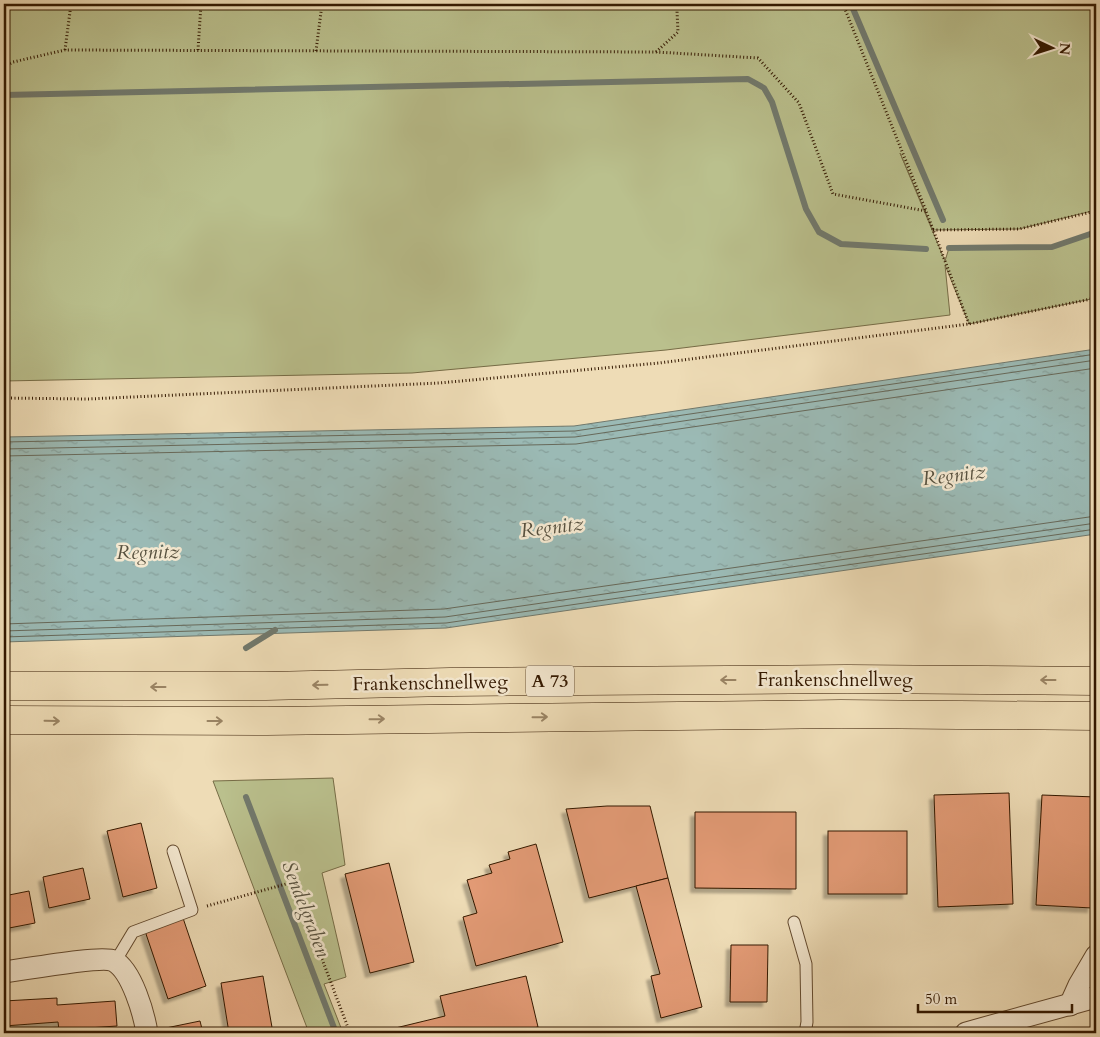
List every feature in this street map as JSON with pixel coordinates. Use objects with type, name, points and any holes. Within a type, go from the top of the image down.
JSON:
[{"type":"highway","name":"Frankenschnellweg","points":[[4,686],[228,686],[847,679],[1096,681]]},
{"type":"highway","name":"Frankenschnellweg","points":[[4,720],[267,721],[832,714],[1096,716]]},
{"type":"street","points":[[1070,1005],[1096,956]]},
{"type":"street","points":[[4,972],[70,962],[108,960],[115,962],[129,978],[145,1022],[147,1033]]},
{"type":"street","points":[[966,1033],[1096,997]]},
{"type":"lane","points":[[115,962],[133,932],[192,910],[173,852]]},
{"type":"lane","points":[[794,922],[806,964],[807,1022],[805,1033]]},
{"type":"path","points":[[65,50],[72,4]]},
{"type":"path","points":[[198,50],[201,4]]},
{"type":"path","points":[[316,51],[322,4]]},
{"type":"path","points":[[656,52],[678,32],[677,11],[679,4]]},
{"type":"path","points":[[843,4],[969,324]]},
{"type":"path","points":[[4,67],[13,62],[65,50],[656,52],[758,58],[799,103],[833,194],[926,211]]},
{"type":"path","points":[[933,230],[1019,229],[1096,211]]},
{"type":"path","points":[[4,398],[88,399],[439,383],[660,363],[969,324],[1096,298]]},
{"type":"path","points":[[192,910],[293,882],[350,1033]]},
{"type":"green space","points":[[4,4],[1096,4],[1096,210],[1019,229],[933,230],[900,153],[945,261],[949,248],[1052,247],[1096,232],[1096,298],[969,324],[945,265],[950,315],[666,350],[412,373],[4,381]]},
{"type":"green space","points":[[333,778],[345,865],[322,873],[346,977],[324,984],[343,1033],[309,1033],[213,781]]},
{"type":"water","name":"Regnitz","points":[[1096,349],[1096,534],[446,628],[4,642],[4,437],[574,426]]},
{"type":"building","points":[[1009,793],[1013,904],[938,907],[934,795]]},
{"type":"building","points":[[1042,795],[1096,797],[1092,908],[1036,905]]},
{"type":"building","points":[[607,806],[650,806],[668,878],[589,898],[566,809]]},
{"type":"building","points":[[695,812],[796,812],[796,889],[695,888]]},
{"type":"building","points":[[141,823],[157,888],[123,897],[107,831]]},
{"type":"building","points":[[828,831],[907,831],[907,894],[828,894]]},
{"type":"building","points":[[536,844],[563,942],[476,966],[463,917],[477,913],[467,880],[492,873],[489,865],[510,859],[508,852]]},
{"type":"building","points":[[389,863],[414,962],[370,973],[345,874]]},
{"type":"building","points":[[83,868],[90,899],[49,908],[43,877]]},
{"type":"building","points":[[668,878],[702,1007],[661,1018],[651,976],[660,974],[636,886]]},
{"type":"building","points":[[29,891],[35,923],[4,929],[4,896]]},
{"type":"building","points":[[183,918],[206,986],[168,999],[145,931]]},
{"type":"building","points":[[731,945],[768,945],[767,1002],[730,1002]]},
{"type":"building","points":[[263,976],[273,1033],[229,1033],[221,983]]},
{"type":"building","points":[[526,976],[538,1027],[510,1033],[379,1033],[445,1016],[440,996]]},
{"type":"building","points":[[57,998],[57,1005],[115,1001],[117,1026],[59,1030],[58,1022],[4,1026],[4,1001]]},
{"type":"building","points":[[200,1021],[203,1033],[162,1033],[161,1029]]},
{"type":"building","points":[[1096,1025],[1096,1033],[1076,1033]]},
{"type":"waterway","points":[[851,4],[943,220]]},
{"type":"waterway","points":[[4,95],[748,79],[764,88],[772,102],[806,209],[819,232],[841,244],[926,249]]},
{"type":"waterway","points":[[949,248],[1052,247],[1096,232]]},
{"type":"waterway","name":"Sendelgraben","points":[[246,648],[275,630]]},
{"type":"waterway","name":"Sendelgraben","points":[[246,797],[336,1033]]}]
